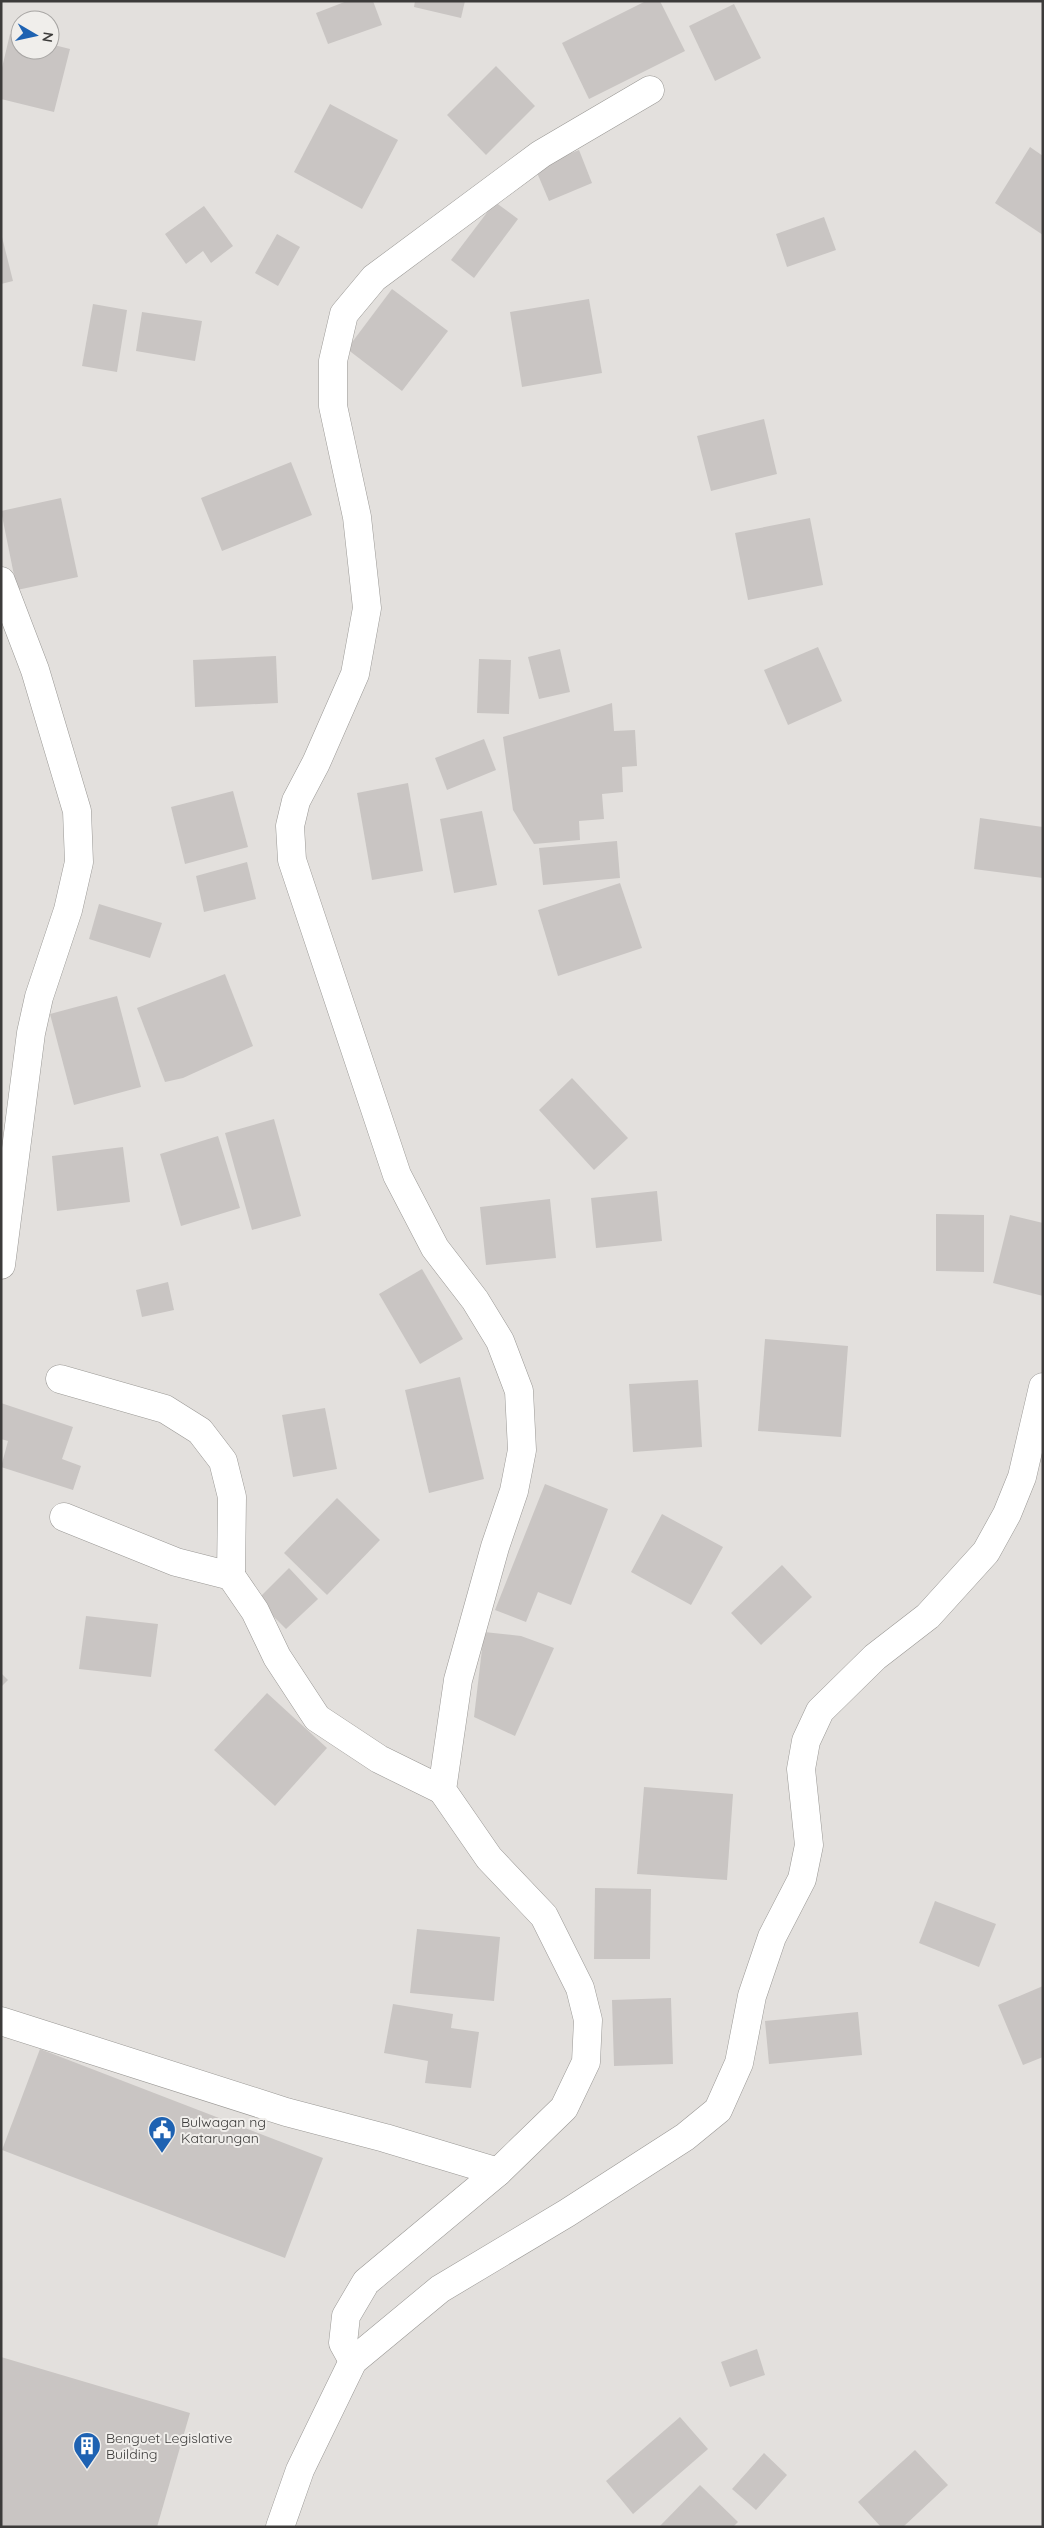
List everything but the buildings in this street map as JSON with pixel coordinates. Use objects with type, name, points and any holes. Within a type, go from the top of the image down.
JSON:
[{"type":"street","points":[[442,1790],[458,1680],[495,1547],[514,1491],[522,1450],[519,1391],[500,1341],[475,1300],[435,1248],[398,1175],[292,860],[290,826],[296,801],[316,763],[355,674],[367,608],[357,517],[333,406],[332,361],[344,314],[374,278],[541,154],[650,90]]},
{"type":"street","points":[[1,581],[11,633],[35,670],[77,811],[79,862],[68,910],[39,997],[31,1033],[1,1265]]},
{"type":"street","points":[[60,1379],[165,1409],[200,1432],[223,1461],[232,1498],[230,1576],[255,1611],[277,1657],[317,1718],[379,1759],[442,1790],[489,1858],[544,1916],[580,1988],[588,2020],[586,2062],[564,2108],[498,2172],[366,2282],[346,2316],[343,2342],[353,2362]]},
{"type":"street","points":[[280,2527],[300,2470],[353,2362],[440,2289],[567,2213],[685,2137],[718,2110],[739,2063],[752,1996],[772,1937],[802,1880],[809,1845],[801,1768],[806,1741],[820,1711],[875,1657],[928,1616],[986,1552],[1007,1514],[1022,1477],[1043,1387]]},
{"type":"street","points":[[64,1517],[176,1562],[230,1576]]},
{"type":"street","points":[[1,2021],[286,2112],[385,2138],[498,2172]]},
{"type":"place","name":"Bulwagan ng Katarungan","points":[[162,2154]]},
{"type":"place","name":"Benguet Legislative Building","points":[[87,2470]]}]
